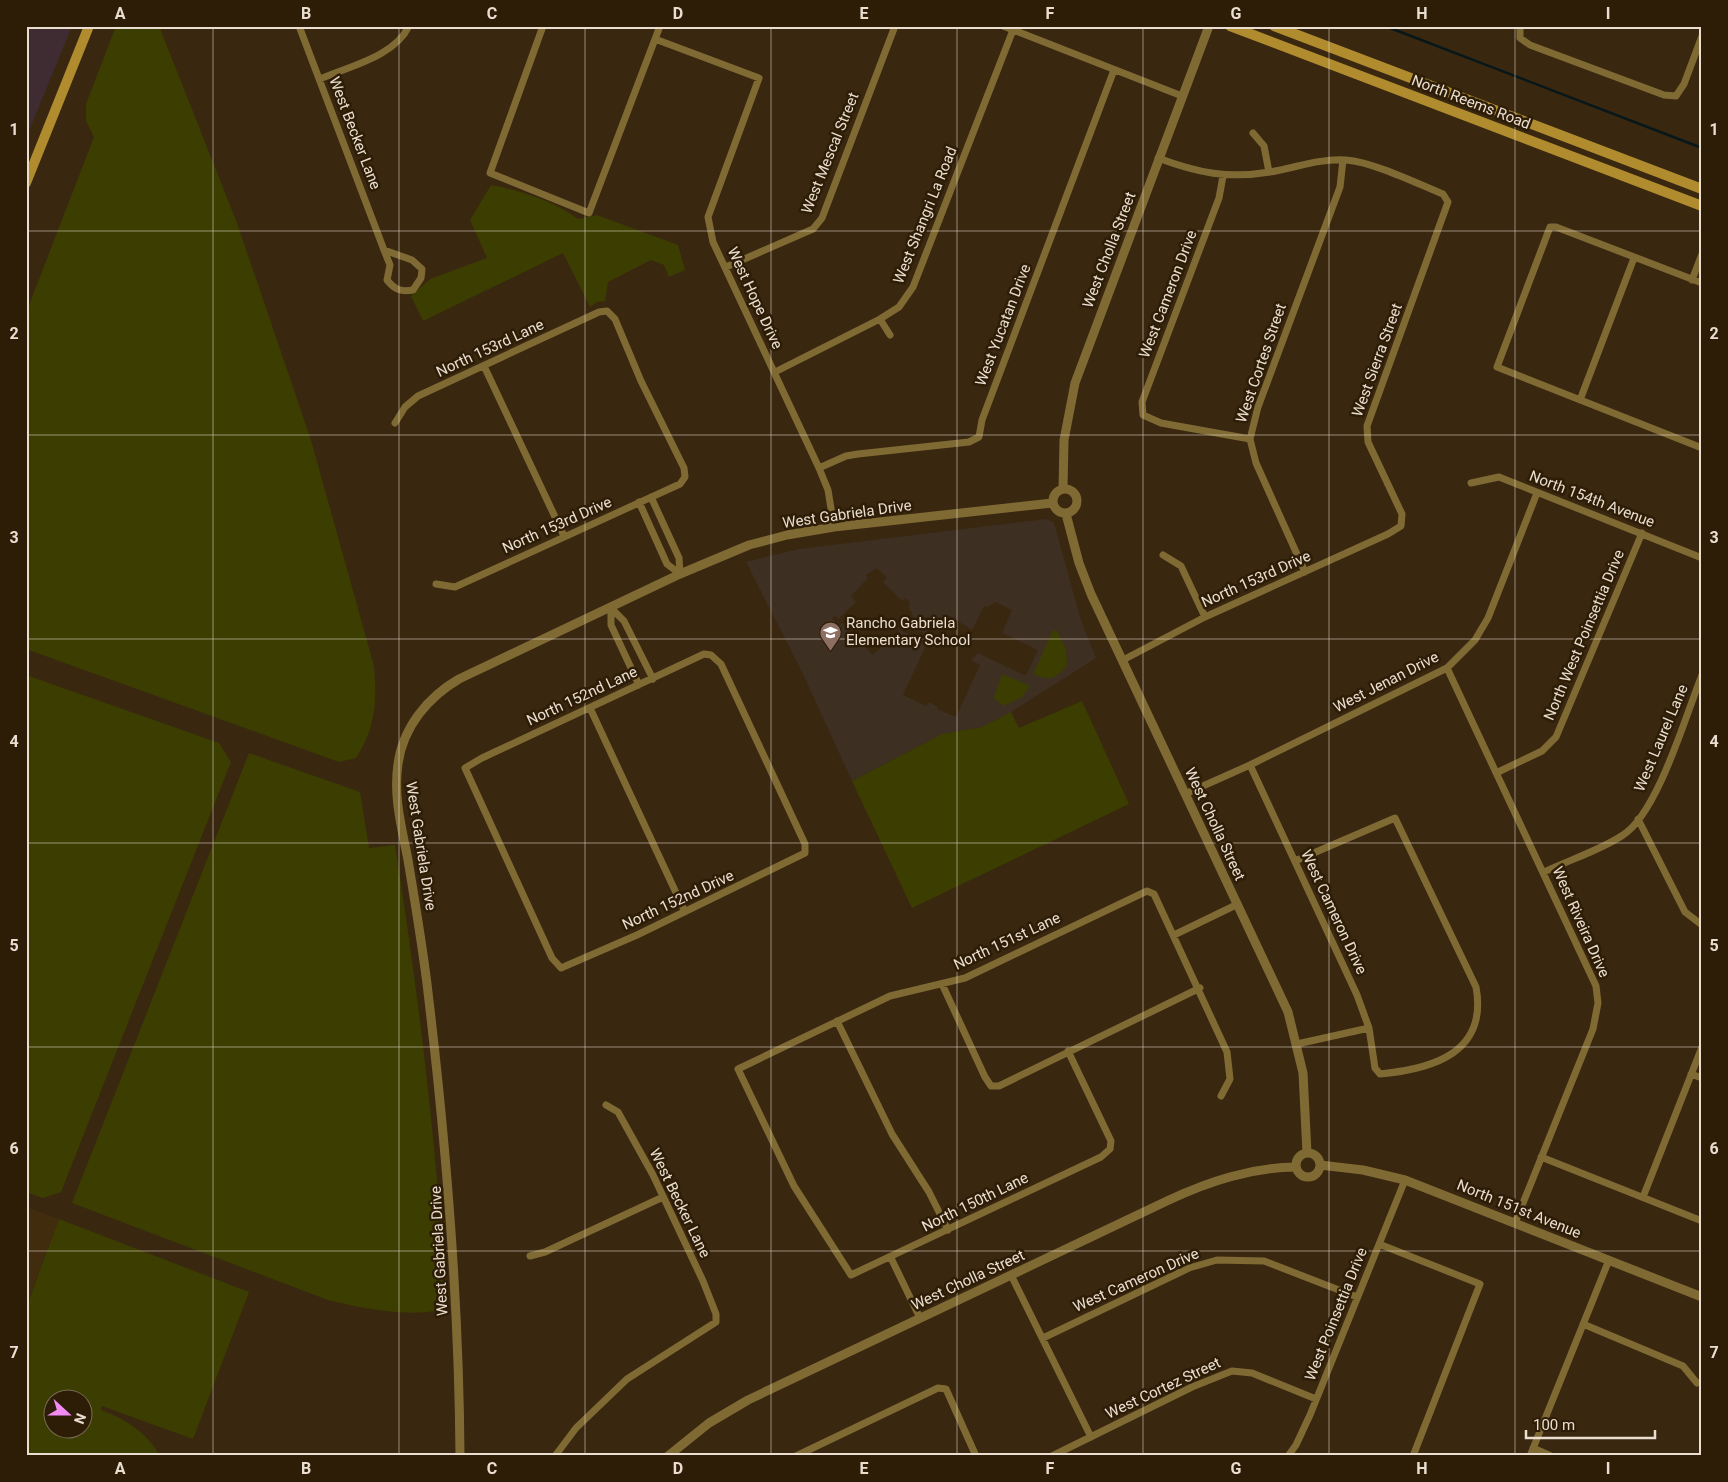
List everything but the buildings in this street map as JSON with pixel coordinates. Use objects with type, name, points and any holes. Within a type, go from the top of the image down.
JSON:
[{"type":"main road","points":[[26,183],[89,26]]},
{"type":"main road","name":"North Reems Road","points":[[1230,26],[1702,206]]},
{"type":"main road","name":"North Reems Road","points":[[1274,26],[1702,189]]},
{"type":"street","name":"West Becker Lane","points":[[299,26],[320,79],[384,250],[390,265],[387,280],[396,289],[404,291],[413,290],[421,278],[422,269],[412,260],[384,250]]},
{"type":"street","points":[[320,79],[391,49],[404,37],[410,26]]},
{"type":"street","points":[[544,26],[490,173],[589,213],[660,26]]},
{"type":"street","name":"West Mescal Street","points":[[726,267],[813,229],[822,218],[895,26]]},
{"type":"street","points":[[1003,26],[1182,96]]},
{"type":"street","name":"West Cholla Street","points":[[1064,489],[1064,440],[1074,383],[1209,26]]},
{"type":"street","points":[[1520,26],[1520,38],[1530,45],[1664,95],[1676,96],[1684,84],[1702,36]]},
{"type":"street","name":"West Shangri La Road","points":[[775,372],[880,319],[899,307],[913,288],[1013,30]]},
{"type":"street","name":"West Hope Drive","points":[[655,39],[759,78],[708,217],[713,242],[820,468],[828,490],[834,527]]},
{"type":"street","name":"West Yucatan Drive","points":[[820,468],[846,456],[969,442],[979,437],[982,420],[1114,70]]},
{"type":"street","points":[[1253,133],[1264,146],[1269,172]]},
{"type":"street","points":[[1158,158],[1191,170],[1223,176],[1269,172],[1323,161],[1343,160]]},
{"type":"street","name":"West Sierra Street","points":[[1343,160],[1362,161],[1443,194],[1448,202],[1367,426],[1368,442],[1402,514],[1401,526]]},
{"type":"street","name":"West Cortes Street","points":[[1305,572],[1256,463],[1250,439],[1258,407],[1340,187],[1343,160]]},
{"type":"street","name":"West Cameron Drive","points":[[1223,176],[1219,198],[1142,402],[1142,415],[1149,419],[1250,439]]},
{"type":"street","points":[[1702,283],[1556,227],[1550,227],[1497,367],[1702,448]]},
{"type":"street","points":[[1692,280],[1702,254]]},
{"type":"street","points":[[1580,400],[1634,258]]},
{"type":"street","name":"North 153rd Lane","points":[[395,423],[405,407],[418,396],[599,312],[607,311],[615,319],[641,381],[684,468],[685,477]]},
{"type":"street","points":[[880,319],[890,335]]},
{"type":"street","points":[[484,366],[564,536]]},
{"type":"street","name":"North 153rd Drive","points":[[436,584],[455,587],[680,484],[685,477]]},
{"type":"street","name":"North 154th Avenue","points":[[1471,482],[1499,477],[1702,558]]},
{"type":"street","points":[[1064,489],[1075,494],[1077,502],[1074,510],[1066,514],[1059,513],[1052,504],[1056,492],[1064,489]]},
{"type":"street","name":"West Jenan Drive","points":[[1185,794],[1250,765],[1447,668],[1475,640],[1488,618],[1537,493]]},
{"type":"street","points":[[651,497],[679,558],[680,574]]},
{"type":"street","points":[[640,502],[667,564],[680,574]]},
{"type":"street","name":"West Gabriela Drive","points":[[460,1456],[457,1305],[446,1152],[425,966],[396,792],[400,750],[414,721],[429,702],[447,686],[680,574],[749,545],[787,535],[834,527],[1052,504]]},
{"type":"street","name":"West Cholla Street","points":[[1066,514],[1086,582],[1288,1012],[1303,1073],[1306,1153]]},
{"type":"street","name":"North 153rd Drive","points":[[1123,660],[1205,617],[1388,534],[1401,526]]},
{"type":"street","name":"North West Poinsettia Drive","points":[[1496,773],[1542,751],[1556,737],[1642,533]]},
{"type":"street","points":[[657,541],[669,535]]},
{"type":"street","points":[[1162,555],[1180,566],[1205,617]]},
{"type":"street","points":[[611,608],[624,621],[653,679]]},
{"type":"street","points":[[611,608],[611,626],[639,685]]},
{"type":"street","name":"North 152nd Lane","points":[[561,968],[552,958],[465,768],[704,654],[711,655],[720,664],[805,844],[804,853]]},
{"type":"street","name":"West Riveira Drive","points":[[1447,668],[1596,986],[1598,1003],[1593,1029],[1516,1223]]},
{"type":"street","name":"West Laurel Lane","points":[[1544,872],[1624,834],[1638,819],[1656,793],[1702,675]]},
{"type":"street","points":[[590,708],[685,912]]},
{"type":"street","name":"West Cameron Drive","points":[[1250,765],[1357,995],[1369,1028],[1375,1068],[1380,1074],[1395,1073],[1442,1060],[1459,1050],[1475,1029],[1478,1012],[1476,987],[1395,818],[1295,861]]},
{"type":"street","points":[[1638,819],[1685,912],[1702,925]]},
{"type":"street","name":"North 152nd Drive","points":[[561,968],[685,912],[804,853]]},
{"type":"street","name":"North 151st Lane","points":[[851,1275],[794,1186],[738,1068],[890,996],[965,978],[1148,890],[1154,894],[1174,935]]},
{"type":"street","points":[[1221,1096],[1230,1079],[1228,1052],[1174,935],[1238,904]]},
{"type":"street","points":[[942,984],[985,1077],[991,1086],[999,1086],[1200,988]]},
{"type":"street","points":[[837,1021],[892,1134],[929,1192],[948,1230]]},
{"type":"street","points":[[1296,1044],[1369,1028]]},
{"type":"street","points":[[1643,1197],[1702,1047]]},
{"type":"street","name":"North 150th Lane","points":[[851,1275],[891,1258],[1101,1157],[1110,1150],[1111,1141],[1068,1051]]},
{"type":"street","points":[[1691,1074],[1702,1078]]},
{"type":"street","name":"West Becker Lane","points":[[555,1456],[576,1428],[627,1379],[716,1322],[716,1314],[703,1281],[663,1197],[618,1112],[606,1104]]},
{"type":"street","points":[[1306,1153],[1314,1154],[1320,1165],[1318,1173],[1311,1177],[1303,1177],[1295,1167],[1299,1156],[1306,1153]]},
{"type":"street","points":[[1541,1157],[1702,1221]]},
{"type":"street","name":"North 151st Avenue","points":[[1320,1165],[1363,1170],[1405,1180],[1702,1297]]},
{"type":"street","name":"West Cholla Street","points":[[668,1456],[709,1422],[748,1400],[1204,1184],[1243,1173],[1295,1167]]},
{"type":"street","name":"West Poinsettia Drive","points":[[1288,1456],[1296,1445],[1316,1399],[1405,1180]]},
{"type":"street","points":[[530,1256],[544,1252],[663,1197]]},
{"type":"street","points":[[1379,1244],[1480,1284],[1412,1456]]},
{"type":"street","points":[[891,1258],[920,1318]]},
{"type":"street","name":"West Cameron Drive","points":[[1042,1338],[1189,1268],[1217,1260],[1264,1261],[1357,1298]]},
{"type":"street","points":[[1530,1456],[1609,1260]]},
{"type":"street","points":[[1011,1275],[1091,1437]]},
{"type":"street","points":[[1583,1324],[1683,1366],[1697,1383]]},
{"type":"street","name":"West Cortez Street","points":[[1052,1456],[1192,1387],[1232,1371],[1252,1373],[1316,1399]]},
{"type":"street","points":[[796,1456],[938,1388],[946,1389],[976,1456]]},
{"type":"street","points":[[1533,1448],[1551,1456]]},
{"type":"shaded area","points":[[26,26],[72,26],[26,138]]},
{"type":"shaded area","points":[[116,26],[159,26],[237,223],[311,440],[374,666],[374,714],[368,736],[356,758],[339,762],[26,649],[26,313],[94,137],[86,121],[86,104]]},
{"type":"shaded area","points":[[491,185],[537,198],[559,207],[578,219],[597,215],[678,245],[685,270],[669,277],[664,265],[651,260],[608,282],[605,301],[597,302],[590,307],[563,253],[423,321],[411,296],[430,279],[487,258],[470,220]]},
{"type":"shaded area","name":"Rancho Gabriela Elementary School","points":[[1047,519],[1054,523],[1080,617],[1096,658],[1011,712],[982,727],[942,734],[852,781],[802,672],[746,562],[799,549]],"holes":[[[877,568],[887,578],[883,582],[902,601],[905,598],[910,602],[909,608],[913,616],[905,625],[926,634],[930,626],[941,624],[950,616],[972,630],[984,606],[988,607],[995,602],[1012,610],[1002,633],[1038,650],[1026,676],[978,653],[971,660],[980,665],[956,717],[937,709],[938,707],[929,702],[926,706],[903,695],[927,643],[900,630],[873,655],[842,623],[839,626],[832,618],[835,616],[838,619],[856,602],[851,596],[868,578],[866,575]]]},
{"type":"shaded area","points":[[1053,630],[1057,631],[1066,649],[1067,665],[1057,676],[1044,678],[1033,674]]},
{"type":"shaded area","points":[[1002,674],[1030,686],[1022,697],[1003,706],[994,698]]},
{"type":"shaded area","points":[[26,675],[219,743],[231,762],[61,1192],[43,1198],[26,1192]]},
{"type":"shaded area","points":[[1082,701],[1129,804],[912,908],[852,781],[942,734],[982,727],[1011,712],[1019,728]]},
{"type":"shaded area","points":[[249,753],[360,792],[369,848],[395,845],[412,960],[433,1134],[446,1308],[419,1313],[387,1311],[328,1300],[72,1203]]},
{"type":"shaded area","points":[[26,1207],[59,1219],[26,1307]]},
{"type":"shaded area","points":[[59,1219],[249,1292],[193,1439],[102,1406],[101,1410],[127,1422],[142,1433],[160,1456],[26,1456],[26,1308]]},
{"type":"waterway","points":[[1385,26],[1702,148]]},
{"type":"place","name":"Rancho Gabriela Elementary School","points":[[830,651]]}]
